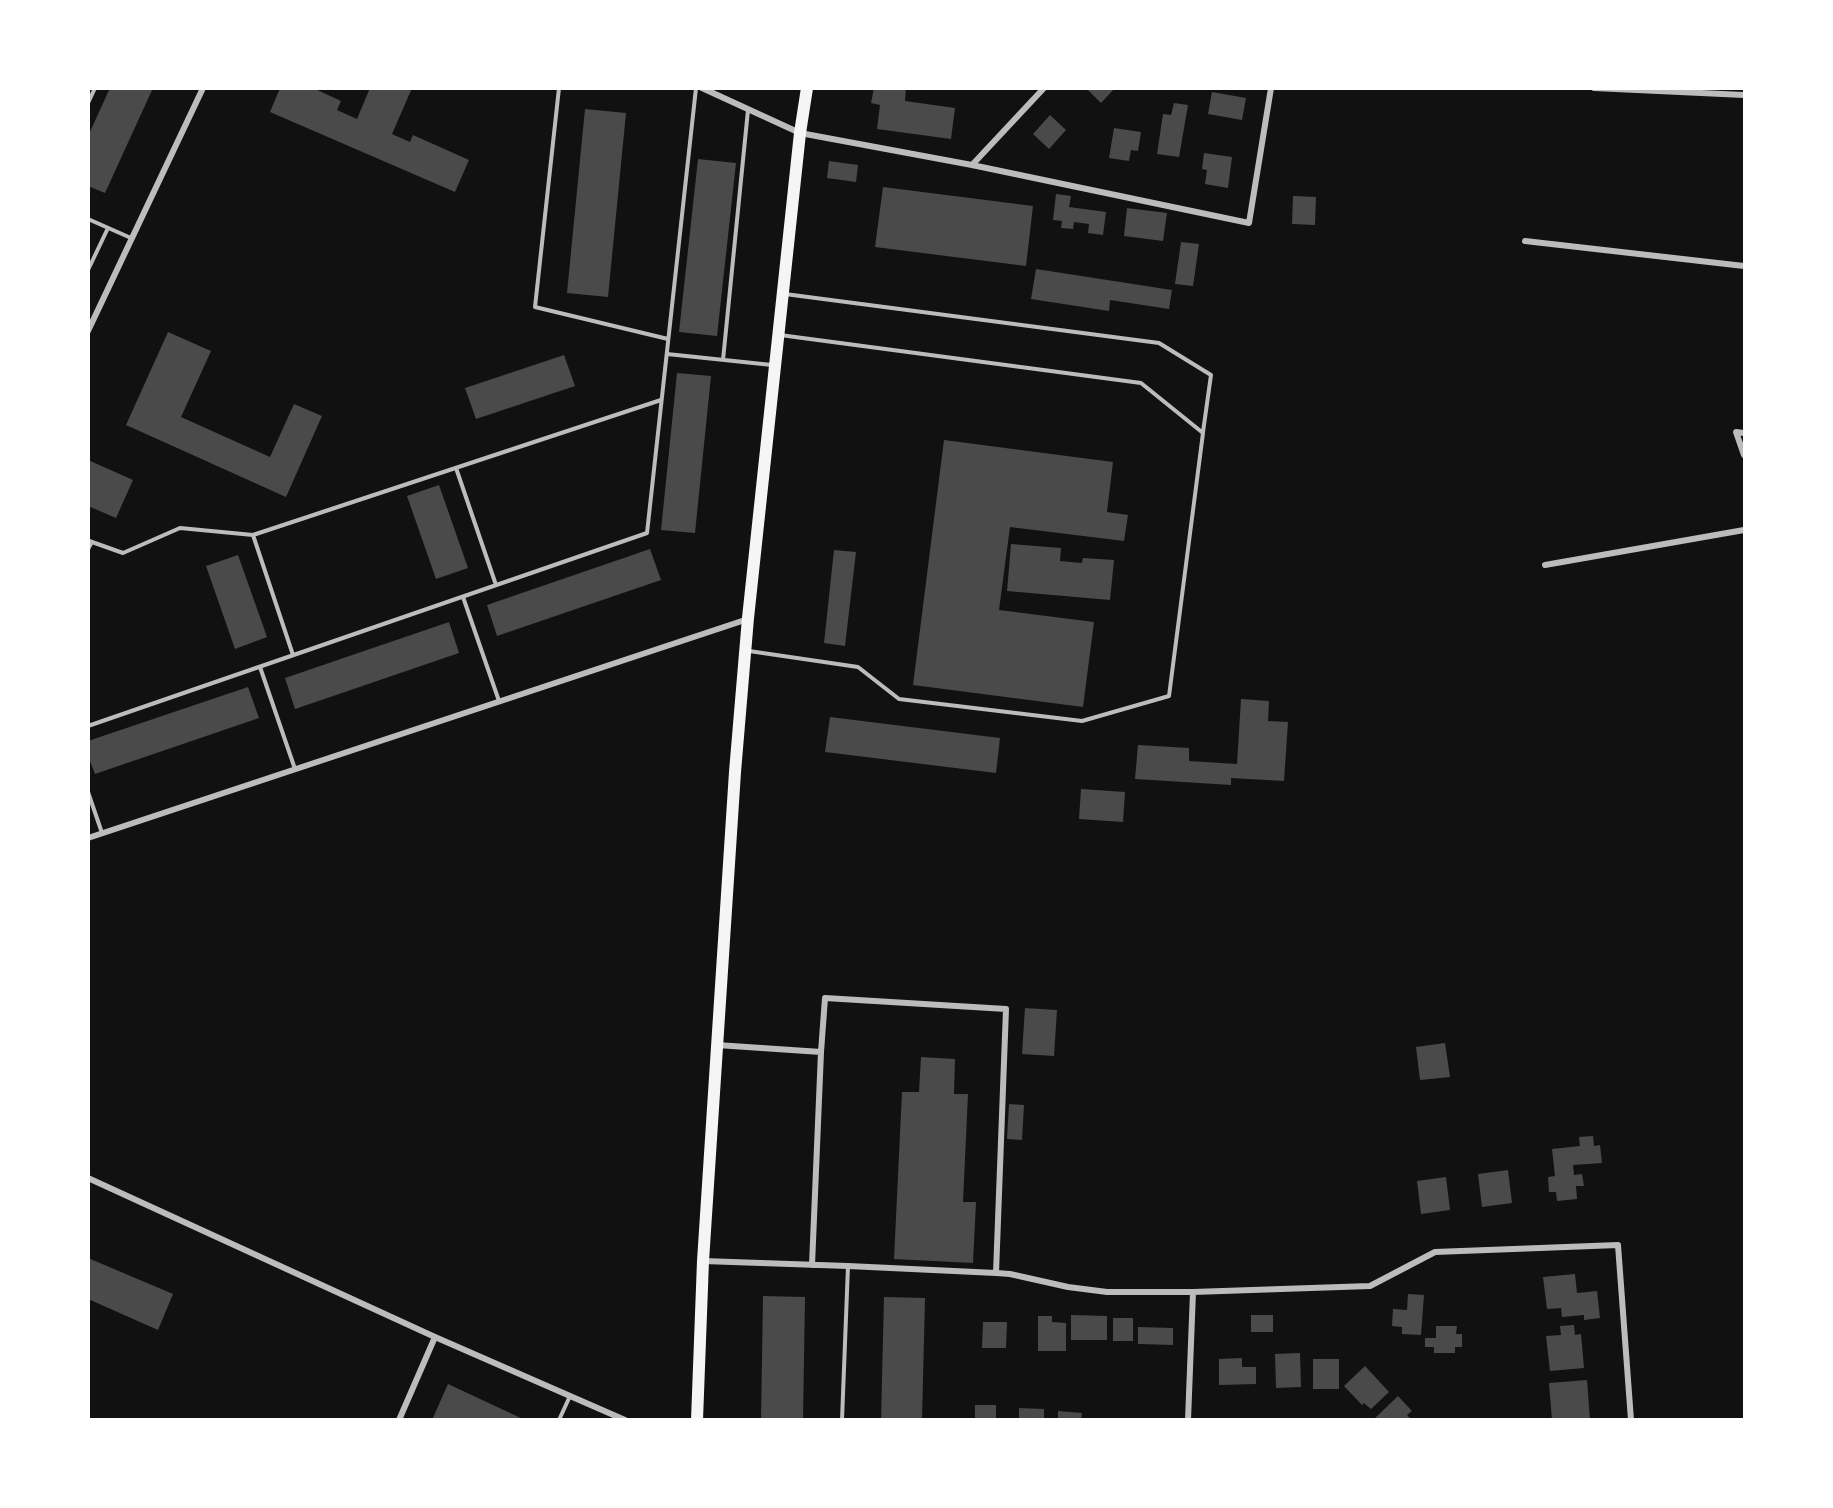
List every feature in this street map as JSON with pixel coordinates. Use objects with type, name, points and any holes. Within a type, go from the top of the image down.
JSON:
[{"type":"main road","points":[[697,1419],[703,1262],[745,651],[800,133],[807,88]]},
{"type":"street","points":[[88,331],[203,88]]},
{"type":"street","points":[[702,88],[800,133],[972,165],[1249,223],[1271,88]]},
{"type":"street","points":[[972,165],[1044,88]]},
{"type":"street","points":[[1594,88],[1744,95]]},
{"type":"street","points":[[1525,241],[1744,266]]},
{"type":"street","points":[[1744,433],[1736,432],[1744,455]]},
{"type":"street","points":[[1545,565],[1744,530]]},
{"type":"street","points":[[88,838],[748,618]]},
{"type":"street","points":[[812,1264],[825,998],[1006,1009],[996,1273]]},
{"type":"street","points":[[717,1045],[821,1052]]},
{"type":"street","points":[[88,1178],[435,1337],[625,1419]]},
{"type":"street","points":[[703,1262],[812,1264],[996,1273],[1107,1292],[1193,1292],[1370,1286],[1435,1252],[1618,1245],[1630,1419]]},
{"type":"street","points":[[1188,1419],[1193,1292]]},
{"type":"street","points":[[399,1419],[435,1337]]},
{"type":"lane","points":[[88,103],[95,88]]},
{"type":"lane","points":[[559,88],[535,307],[668,339]]},
{"type":"lane","points":[[88,726],[647,533],[696,88]]},
{"type":"lane","points":[[723,360],[748,110]]},
{"type":"lane","points":[[88,219],[132,239]]},
{"type":"lane","points":[[88,270],[108,228]]},
{"type":"lane","points":[[745,651],[858,667],[900,699],[1082,721],[1169,696],[1211,375],[1159,343],[783,294]]},
{"type":"lane","points":[[779,335],[1141,383],[1203,433]]},
{"type":"lane","points":[[667,354],[776,366]]},
{"type":"lane","points":[[88,549],[90,541],[123,553],[180,528],[253,535],[662,400]]},
{"type":"lane","points":[[456,468],[496,585]]},
{"type":"lane","points":[[253,535],[293,655]]},
{"type":"lane","points":[[463,597],[499,701]]},
{"type":"lane","points":[[260,667],[296,769]]},
{"type":"lane","points":[[88,792],[102,833]]},
{"type":"lane","points":[[842,1419],[848,1266]]},
{"type":"lane","points":[[559,1419],[571,1395]]},
{"type":"building","points":[[110,88],[153,88],[105,193],[88,186],[88,136]]},
{"type":"building","points":[[280,88],[313,88],[341,101],[337,110],[357,119],[370,88],[412,88],[392,134],[410,142],[413,135],[469,160],[455,192],[270,112]]},
{"type":"building","points":[[874,88],[906,88],[905,101],[955,108],[951,139],[877,129],[880,105],[871,103]]},
{"type":"building","points":[[1086,88],[1115,88],[1101,103]]},
{"type":"building","points":[[1212,92],[1246,98],[1242,120],[1208,114]]},
{"type":"building","points":[[1174,103],[1188,105],[1179,157],[1157,154],[1163,114],[1171,115]]},
{"type":"building","points":[[585,109],[626,113],[608,297],[567,293]]},
{"type":"building","points":[[1050,115],[1066,130],[1049,149],[1033,134]]},
{"type":"building","points":[[1114,128],[1141,132],[1138,151],[1131,150],[1129,161],[1109,158]]},
{"type":"building","points":[[1204,153],[1232,157],[1228,188],[1205,184],[1207,170],[1202,169]]},
{"type":"building","points":[[698,159],[736,163],[717,336],[679,332]]},
{"type":"building","points":[[829,161],[858,165],[856,182],[827,178]]},
{"type":"building","points":[[883,187],[1033,206],[1026,266],[875,247]]},
{"type":"building","points":[[1056,194],[1071,196],[1069,207],[1106,212],[1103,235],[1088,233],[1089,224],[1074,222],[1073,229],[1061,228],[1062,221],[1053,220]]},
{"type":"building","points":[[1293,196],[1316,197],[1315,225],[1292,224]]},
{"type":"building","points":[[1127,208],[1167,213],[1163,241],[1124,236]]},
{"type":"building","points":[[1181,242],[1199,244],[1193,286],[1175,284]]},
{"type":"building","points":[[1036,269],[1172,290],[1169,309],[1110,300],[1109,311],[1031,299]]},
{"type":"building","points":[[168,332],[211,351],[181,417],[270,457],[294,404],[322,416],[286,497],[126,425]]},
{"type":"building","points":[[564,355],[575,386],[476,419],[465,388]]},
{"type":"building","points":[[677,373],[711,376],[695,533],[661,530]]},
{"type":"building","points":[[944,440],[1113,462],[1107,512],[1128,515],[1124,541],[1010,527],[999,610],[1094,622],[1083,707],[913,685]]},
{"type":"building","points":[[88,460],[133,480],[116,518],[88,506]]},
{"type":"building","points":[[439,485],[468,568],[436,579],[407,496]]},
{"type":"building","points":[[1011,544],[1061,548],[1060,561],[1082,563],[1083,558],[1114,560],[1110,600],[1007,591]]},
{"type":"building","points":[[650,549],[661,580],[497,636],[487,605]]},
{"type":"building","points":[[834,550],[856,552],[845,646],[824,643]]},
{"type":"building","points":[[238,555],[267,637],[235,649],[206,566]]},
{"type":"building","points":[[449,622],[459,653],[295,709],[285,678]]},
{"type":"building","points":[[248,687],[259,718],[95,774],[88,756],[88,741]]},
{"type":"building","points":[[1241,699],[1269,701],[1268,721],[1288,722],[1284,781],[1231,778],[1231,785],[1135,779],[1138,745],[1189,748],[1189,761],[1237,764]]},
{"type":"building","points":[[830,717],[1000,738],[996,773],[825,752]]},
{"type":"building","points":[[1081,789],[1125,792],[1123,822],[1079,819]]},
{"type":"building","points":[[1025,1008],[1057,1010],[1054,1056],[1022,1054]]},
{"type":"building","points":[[1445,1043],[1450,1077],[1420,1080],[1416,1047]]},
{"type":"building","points":[[921,1057],[955,1059],[954,1094],[968,1094],[963,1202],[976,1202],[973,1263],[894,1259],[902,1092],[919,1092]]},
{"type":"building","points":[[1009,1104],[1024,1105],[1022,1140],[1007,1139]]},
{"type":"building","points":[[1593,1136],[1594,1146],[1600,1145],[1602,1163],[1573,1165],[1574,1175],[1582,1174],[1584,1186],[1576,1186],[1577,1199],[1557,1201],[1556,1192],[1549,1192],[1548,1177],[1555,1176],[1552,1149],[1580,1146],[1579,1137]]},
{"type":"building","points":[[1508,1170],[1512,1203],[1482,1207],[1478,1174]]},
{"type":"building","points":[[1446,1177],[1450,1210],[1421,1214],[1417,1181]]},
{"type":"building","points":[[88,1258],[173,1294],[158,1330],[88,1299]]},
{"type":"building","points":[[1575,1274],[1577,1293],[1597,1291],[1600,1318],[1584,1320],[1584,1315],[1562,1317],[1561,1308],[1547,1309],[1543,1277]]},
{"type":"building","points":[[1408,1294],[1424,1295],[1421,1335],[1402,1334],[1402,1327],[1392,1326],[1393,1309],[1407,1310]]},
{"type":"building","points":[[763,1296],[805,1297],[803,1420],[761,1420]]},
{"type":"building","points":[[884,1297],[925,1298],[922,1420],[881,1420]]},
{"type":"building","points":[[1071,1315],[1107,1316],[1107,1340],[1071,1340]]},
{"type":"building","points":[[1251,1315],[1273,1315],[1273,1332],[1251,1332]]},
{"type":"building","points":[[1038,1316],[1052,1316],[1052,1322],[1066,1323],[1066,1351],[1038,1351]]},
{"type":"building","points":[[1113,1318],[1133,1318],[1133,1341],[1113,1341]]},
{"type":"building","points":[[983,1322],[1007,1322],[1006,1348],[982,1348]]},
{"type":"building","points":[[1574,1325],[1575,1335],[1581,1334],[1584,1368],[1550,1371],[1546,1336],[1561,1335],[1560,1326]]},
{"type":"building","points":[[1436,1326],[1457,1326],[1456,1334],[1462,1334],[1462,1347],[1455,1347],[1455,1353],[1434,1353],[1434,1347],[1425,1347],[1425,1338],[1436,1338]]},
{"type":"building","points":[[1138,1327],[1173,1328],[1173,1345],[1138,1344]]},
{"type":"building","points":[[1300,1353],[1301,1387],[1276,1388],[1275,1354]]},
{"type":"building","points":[[1242,1358],[1242,1367],[1256,1367],[1256,1384],[1219,1385],[1219,1359]]},
{"type":"building","points":[[1313,1359],[1339,1359],[1339,1389],[1313,1389]]},
{"type":"building","points":[[1365,1366],[1389,1392],[1371,1409],[1364,1403],[1362,1405],[1344,1386]]},
{"type":"building","points":[[1587,1380],[1590,1420],[1552,1420],[1549,1383]]},
{"type":"building","points":[[448,1384],[525,1420],[432,1420]]},
{"type":"building","points":[[1398,1396],[1412,1411],[1407,1415],[1412,1420],[1373,1420]]},
{"type":"building","points":[[975,1405],[996,1405],[996,1420],[975,1420]]},
{"type":"building","points":[[1019,1408],[1044,1409],[1044,1420],[1019,1420]]},
{"type":"building","points":[[1058,1411],[1082,1413],[1081,1420],[1058,1420]]}]
